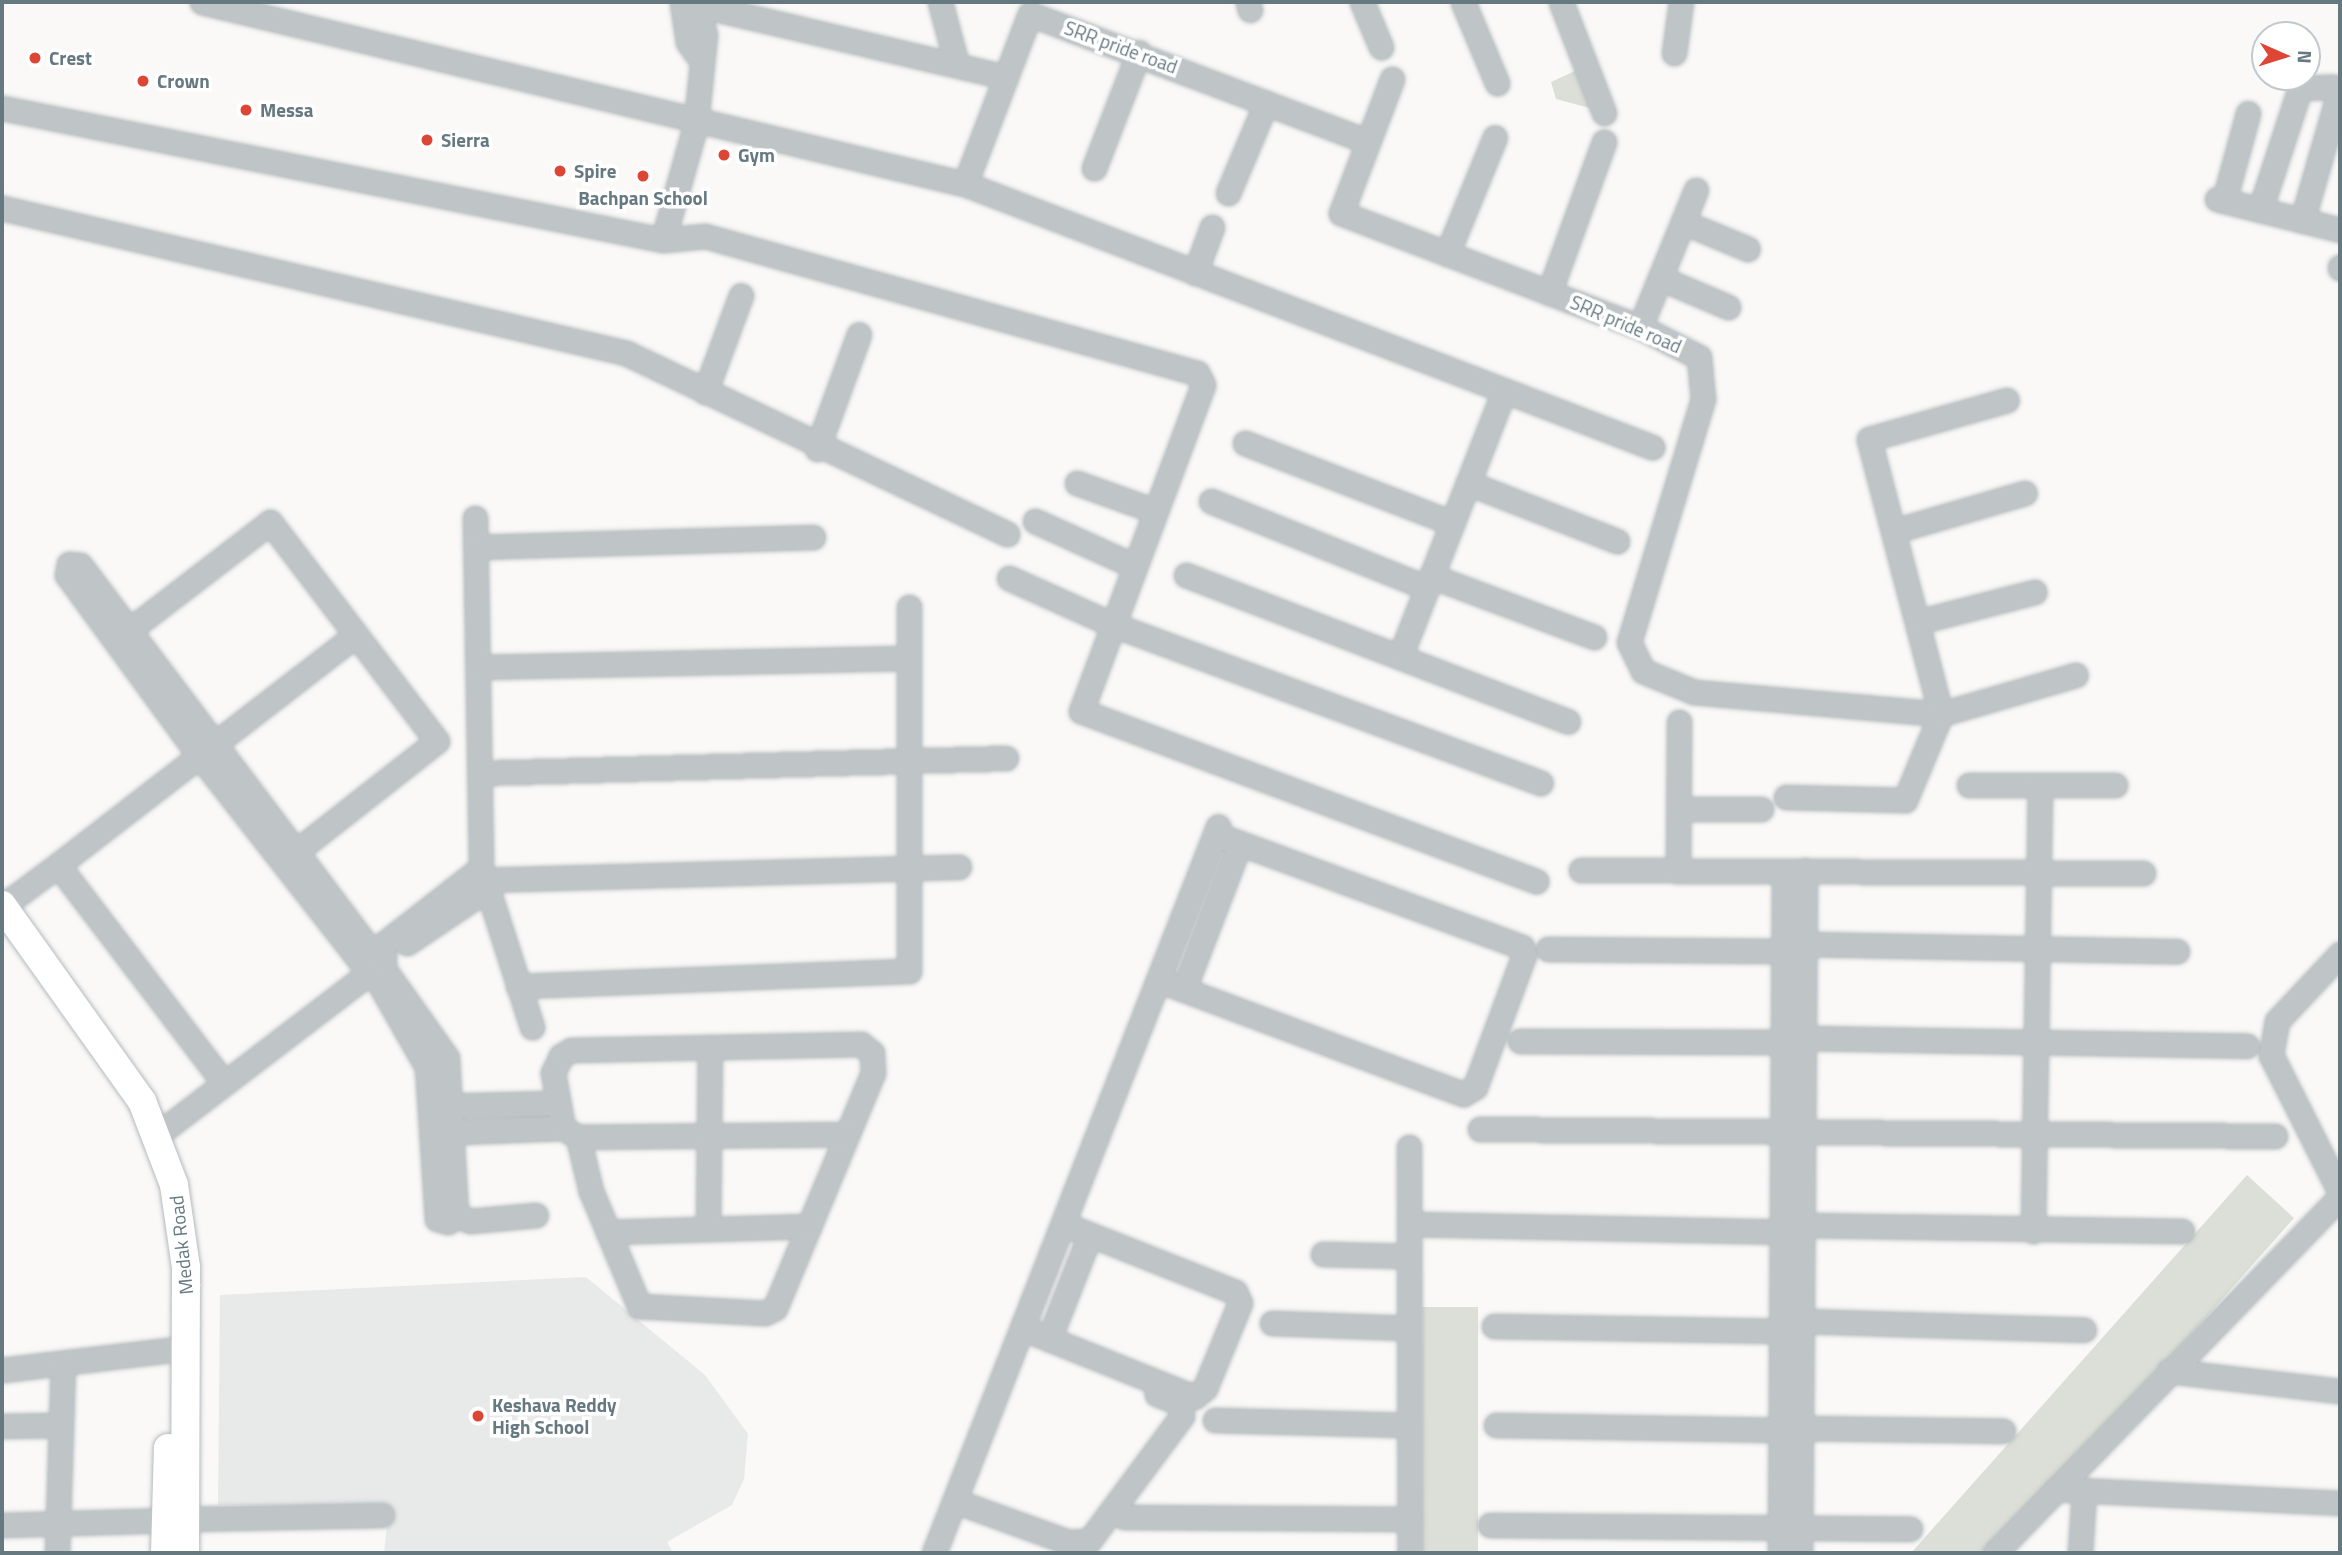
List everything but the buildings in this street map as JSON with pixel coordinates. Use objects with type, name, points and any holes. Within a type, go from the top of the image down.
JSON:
[{"type":"main road","name":"Medak Road","points":[[2,915],[119,1066],[155,1129],[174,1185],[186,1267],[176,1520],[165,1553]]},
{"type":"main road","name":"Medak Road","points":[[2,915],[105,1076],[141,1141],[165,1226],[176,1520],[185,1553]]},
{"type":"street","points":[[202,2],[696,123],[965,184],[1652,447]]},
{"type":"street","points":[[663,240],[696,123],[698,56],[705,35],[690,2]]},
{"type":"street","points":[[690,2],[1005,77],[965,184]]},
{"type":"street","points":[[940,2],[957,65]]},
{"type":"street","points":[[1362,2],[1381,47]]},
{"type":"street","points":[[1463,2],[1497,83]]},
{"type":"street","points":[[1561,2],[1604,113]]},
{"type":"street","points":[[1674,53],[1681,2]]},
{"type":"street","name":"SRR pride road","points":[[1005,77],[1030,14],[1139,52],[1368,142]]},
{"type":"street","points":[[1094,168],[1139,52]]},
{"type":"street","name":"SRR pride road","points":[[1392,79],[1341,213],[1640,327],[1699,358],[1703,399],[1651,552],[1631,657],[1643,671],[1694,692],[1941,714]]},
{"type":"street","points":[[2260,210],[2300,88],[2333,87],[2339,93],[2302,221]]},
{"type":"street","points":[[1228,193],[1266,103]]},
{"type":"street","points":[[2,108],[663,240],[705,236],[1197,373],[1203,385],[1111,624],[1081,711],[1536,881]]},
{"type":"street","points":[[2248,113],[2220,200],[2340,230]]},
{"type":"street","points":[[1447,254],[1495,137]]},
{"type":"street","points":[[1549,293],[1604,142]]},
{"type":"street","points":[[1640,327],[1696,190]]},
{"type":"street","points":[[2,208],[626,353],[817,449],[1007,534]]},
{"type":"street","points":[[1683,222],[1748,250]]},
{"type":"street","points":[[1195,273],[1212,228]]},
{"type":"street","points":[[1660,278],[1728,307]]},
{"type":"street","points":[[705,392],[741,295]]},
{"type":"street","points":[[817,449],[859,334]]},
{"type":"street","points":[[1401,654],[1504,391]]},
{"type":"street","points":[[1786,797],[1905,800],[1941,714],[1921,621],[1869,439],[2007,400]]},
{"type":"street","points":[[1245,443],[1452,523]]},
{"type":"street","points":[[1077,483],[1154,511]]},
{"type":"street","points":[[1468,483],[1617,541]]},
{"type":"street","points":[[1894,531],[2025,493]]},
{"type":"street","points":[[1211,501],[1429,582],[1594,637]]},
{"type":"street","points":[[475,518],[479,547],[483,879],[532,1027]]},
{"type":"street","points":[[1035,521],[1134,566]]},
{"type":"street","points":[[289,857],[437,741],[270,522],[123,635],[208,752],[289,857],[373,962],[428,1067],[440,1106],[437,1219],[448,1222],[456,1214],[470,1221],[536,1215]]},
{"type":"street","points":[[479,547],[813,537]]},
{"type":"street","points":[[1186,575],[1401,654],[1568,722]]},
{"type":"street","points":[[1009,578],[1111,624],[1541,783]]},
{"type":"street","points":[[1921,621],[2034,592]]},
{"type":"street","points":[[518,986],[905,974],[911,965],[907,658],[909,607]]},
{"type":"street","points":[[2,915],[58,865],[208,752],[356,635]]},
{"type":"street","points":[[480,667],[907,658]]},
{"type":"street","points":[[1941,714],[2076,675]]},
{"type":"street","points":[[1678,871],[1679,722]]},
{"type":"street","points":[[480,773],[1006,758]]},
{"type":"street","points":[[1969,785],[2115,785]]},
{"type":"street","points":[[2033,1231],[2033,951],[2040,785]]},
{"type":"street","points":[[1679,809],[1761,809]]},
{"type":"street","points":[[934,1553],[1158,979],[1217,831],[1240,843],[1522,947],[1524,955],[1475,1087],[1463,1094],[1158,979]]},
{"type":"street","points":[[1184,989],[1240,843]]},
{"type":"street","points":[[58,865],[219,1077]]},
{"type":"street","points":[[155,1129],[219,1077],[483,879],[959,867]]},
{"type":"street","points":[[1581,870],[2143,873]]},
{"type":"street","points":[[1780,1553],[1790,1528],[1794,871]]},
{"type":"street","points":[[1548,949],[1793,947],[2177,951]]},
{"type":"street","points":[[2340,954],[2277,1021],[2271,1055],[2340,1192]]},
{"type":"street","points":[[1520,1041],[1794,1040],[2247,1046]]},
{"type":"street","points":[[867,1046],[873,1073],[775,1308],[765,1313],[639,1306],[571,1132],[556,1103],[555,1062],[571,1051],[867,1046]]},
{"type":"street","points":[[708,1229],[710,1047]]},
{"type":"street","points":[[440,1106],[556,1103]]},
{"type":"street","points":[[1480,1129],[2275,1136]]},
{"type":"street","points":[[441,1132],[710,1136],[847,1134]]},
{"type":"street","points":[[1409,1147],[1407,1256],[1410,1553]]},
{"type":"street","points":[[1995,1553],[2340,1197]]},
{"type":"street","points":[[1051,1348],[1200,1396],[1240,1303],[1235,1292],[1063,1224]]},
{"type":"street","points":[[1409,1224],[2033,1231],[2182,1230]]},
{"type":"street","points":[[608,1232],[809,1226]]},
{"type":"street","points":[[1051,1348],[1090,1235]]},
{"type":"street","points":[[1323,1254],[1407,1256]]},
{"type":"street","points":[[1272,1323],[1409,1328]]},
{"type":"street","points":[[1494,1326],[2084,1330]]},
{"type":"street","points":[[955,1501],[1069,1542],[1089,1541],[1182,1416],[1180,1403],[1051,1348],[1022,1328]]},
{"type":"street","points":[[2,1370],[170,1350]]},
{"type":"street","points":[[57,1553],[63,1364]]},
{"type":"street","points":[[2169,1371],[2340,1391]]},
{"type":"street","points":[[1215,1420],[1408,1425]]},
{"type":"street","points":[[2,1426],[61,1425]]},
{"type":"street","points":[[1496,1425],[2003,1431]]},
{"type":"street","points":[[2056,1489],[2340,1503]]},
{"type":"street","points":[[2080,1553],[2084,1491]]},
{"type":"street","points":[[2,1525],[382,1515]]},
{"type":"street","points":[[1124,1517],[1410,1519]]},
{"type":"street","points":[[1490,1525],[1910,1529]]},
{"type":"street","points":[[1790,1528],[1800,1553]]},
{"type":"shaded area","points":[[1577,70],[1597,110],[1556,99],[1551,82]]},
{"type":"shaded area","points":[[2247,1175],[2294,1218],[2154,1376],[1985,1553],[1911,1553]]},
{"type":"shaded area","name":"Keshava Reddy High School","points":[[586,1277],[705,1375],[748,1434],[744,1479],[732,1505],[667,1542],[673,1553],[384,1553],[389,1505],[218,1505],[220,1295]]},
{"type":"shaded area","points":[[1422,1307],[1478,1307],[1478,1553],[1422,1553]]},
{"type":"place","name":"Crest","points":[[35,58]]},
{"type":"place","name":"Crown","points":[[143,81]]},
{"type":"place","name":"Messa","points":[[246,110]]},
{"type":"place","name":"Sierra","points":[[427,140]]},
{"type":"place","name":"Gym","points":[[724,155]]},
{"type":"place","name":"Spire","points":[[560,171]]},
{"type":"place","name":"Bachpan School","points":[[643,176]]},
{"type":"place","name":"Keshava Reddy High School","points":[[478,1416]]}]
